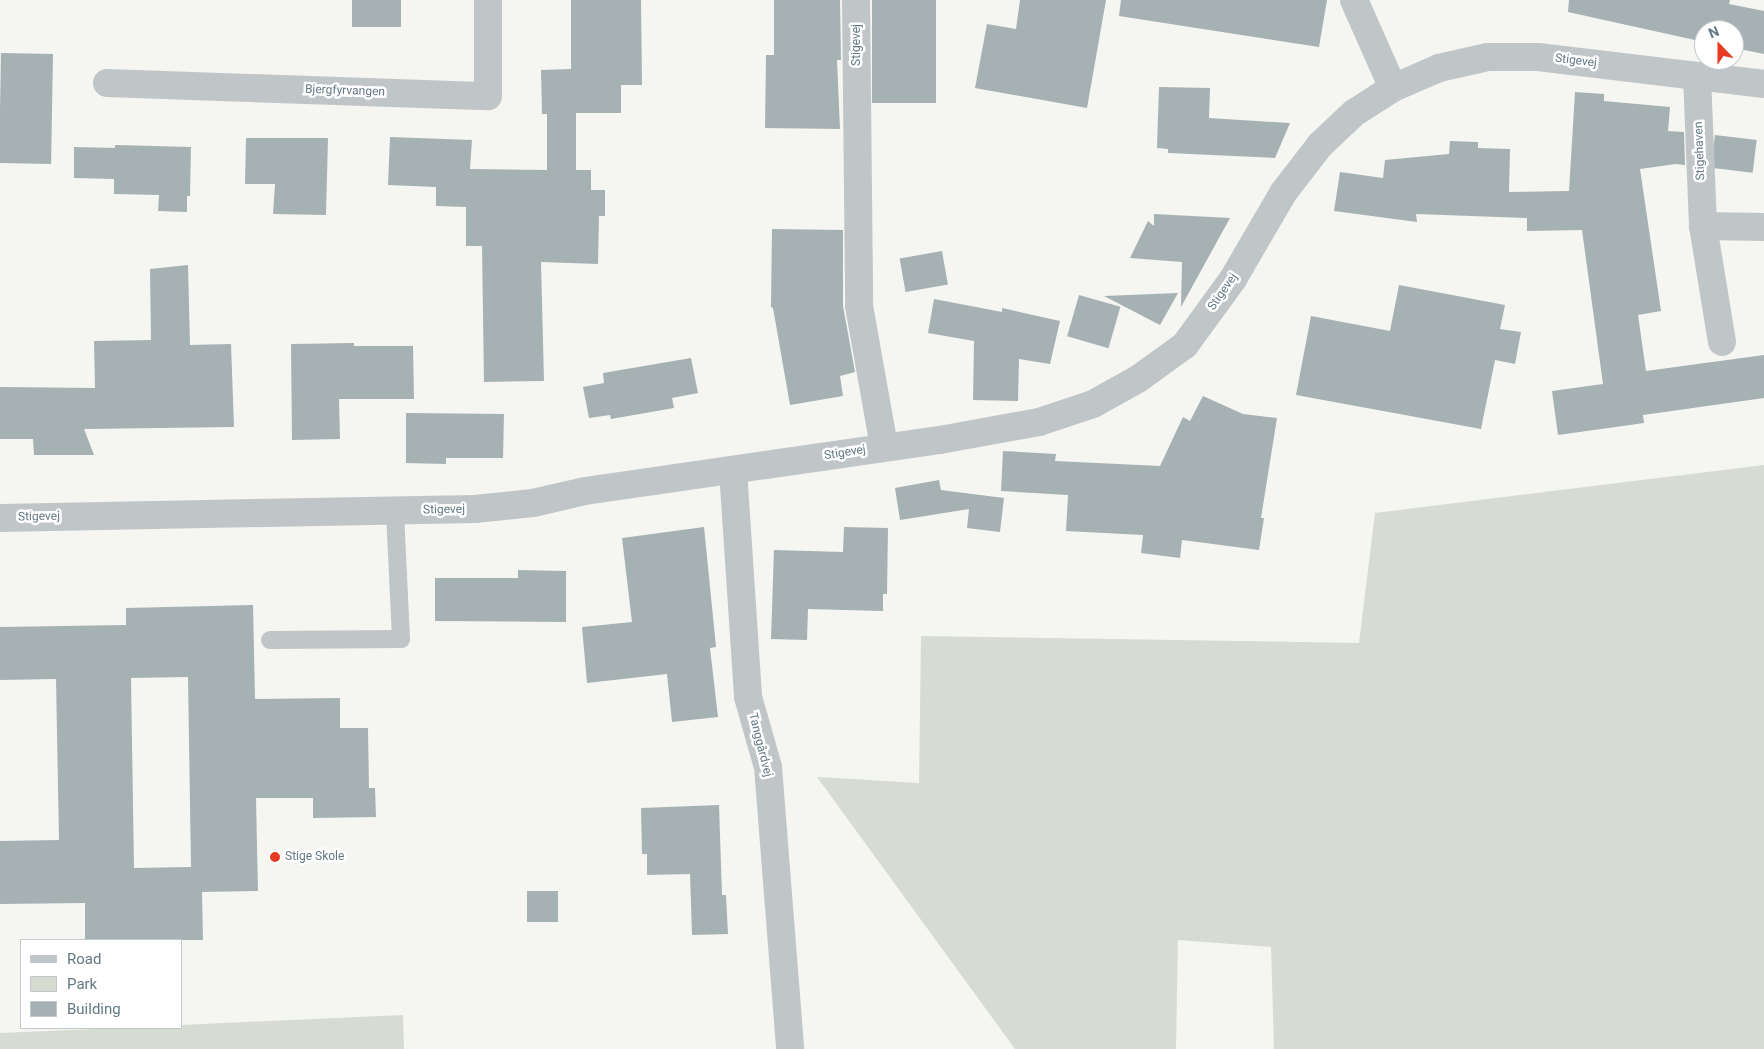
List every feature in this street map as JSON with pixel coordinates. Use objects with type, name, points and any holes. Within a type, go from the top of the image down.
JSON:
[{"type":"street","name":"Bjergfyrvangen","points":[[107,83],[488,96],[488,0]]},
{"type":"street","name":"Stigevej","points":[[856,0],[859,306],[884,447]]},
{"type":"street","points":[[1354,0],[1393,88]]},
{"type":"street","name":"Stigevej","points":[[0,518],[475,509],[533,503],[585,491],[940,440],[1039,422],[1093,404],[1138,379],[1185,345],[1233,279],[1283,193],[1320,145],[1354,113],[1393,88],[1439,68],[1488,57],[1538,56],[1764,84]]},
{"type":"street","name":"Stigehaven","points":[[1697,76],[1703,226],[1722,342]]},
{"type":"street","points":[[1703,226],[1764,227]]},
{"type":"street","name":"Tanggårdvej","points":[[733,470],[748,697],[768,766],[790,1049]]},
{"type":"lane","points":[[270,640],[401,639],[395,511]]},
{"type":"green space","points":[[1764,465],[1764,1049],[1274,1049],[1271,947],[1178,940],[1176,1049],[1015,1049],[817,777],[919,783],[921,636],[1359,643],[1375,513]]},
{"type":"green space","points":[[403,1015],[404,1049],[0,1049],[0,1033],[94,1029],[182,1029],[182,1025]]},
{"type":"building","points":[[352,0],[401,0],[401,27],[352,27]]},
{"type":"building","points":[[571,0],[641,0],[642,85],[621,85],[621,113],[576,113],[576,170],[591,170],[591,190],[605,190],[605,216],[599,216],[598,264],[541,262],[544,381],[484,382],[482,246],[466,246],[466,207],[436,206],[436,187],[388,185],[390,137],[472,140],[470,169],[547,170],[547,114],[542,114],[541,70],[571,69]]},
{"type":"building","points":[[774,0],[840,0],[841,60],[837,60],[840,129],[765,128],[766,55],[774,55]]},
{"type":"building","points":[[872,0],[936,0],[936,103],[872,103]]},
{"type":"building","points":[[1020,0],[1106,0],[1087,108],[975,88],[987,24],[1016,29]]},
{"type":"building","points":[[1121,0],[1327,0],[1319,47],[1119,16]]},
{"type":"building","points":[[1569,0],[1730,0],[1729,4],[1764,11],[1764,54],[1744,50],[1744,20],[1694,20],[1694,40],[1568,12]]},
{"type":"building","points":[[1,53],[53,54],[51,164],[0,163]]},
{"type":"building","points":[[1159,87],[1210,88],[1209,118],[1290,123],[1275,158],[1168,153],[1168,149],[1157,148]]},
{"type":"building","points":[[1575,92],[1604,94],[1604,101],[1670,107],[1668,131],[1684,132],[1685,165],[1676,164],[1640,169],[1661,311],[1638,315],[1646,371],[1764,355],[1764,398],[1643,415],[1644,423],[1558,435],[1552,391],[1603,384],[1582,230],[1527,231],[1527,218],[1416,214],[1417,222],[1334,211],[1340,172],[1383,178],[1385,160],[1449,154],[1450,141],[1478,142],[1478,148],[1510,149],[1509,192],[1569,191]]},
{"type":"building","points":[[1715,135],[1757,140],[1753,173],[1711,168]]},
{"type":"building","points":[[246,138],[328,138],[326,215],[273,214],[275,184],[245,184]]},
{"type":"building","points":[[115,145],[191,147],[190,196],[187,196],[187,212],[158,211],[159,195],[114,194],[114,179],[74,178],[74,147],[115,148]]},
{"type":"building","points":[[1154,214],[1230,218],[1181,307],[1182,262],[1130,258],[1148,221],[1154,226]]},
{"type":"building","points":[[772,229],[843,230],[843,306],[855,372],[840,376],[843,396],[790,405],[773,308],[771,307]]},
{"type":"building","points":[[942,251],[948,284],[906,292],[900,258]]},
{"type":"building","points":[[188,265],[190,345],[231,344],[234,427],[84,429],[94,455],[34,455],[33,439],[0,439],[0,387],[95,388],[94,341],[151,340],[150,269]]},
{"type":"building","points":[[1399,285],[1505,305],[1500,329],[1521,332],[1515,364],[1495,360],[1481,429],[1296,395],[1311,316],[1390,331]]},
{"type":"building","points":[[1178,293],[1160,325],[1104,296]]},
{"type":"building","points":[[1079,295],[1120,307],[1108,348],[1067,336]]},
{"type":"building","points":[[934,299],[1002,312],[1002,308],[1060,321],[1050,364],[1019,359],[1018,401],[973,400],[974,341],[928,333]]},
{"type":"building","points":[[354,343],[354,346],[413,346],[414,399],[339,399],[340,439],[292,440],[291,344]]},
{"type":"building","points":[[691,358],[698,393],[672,398],[674,408],[611,419],[610,415],[589,418],[583,387],[604,383],[603,373]]},
{"type":"building","points":[[1203,396],[1243,414],[1277,418],[1261,518],[1264,518],[1259,550],[1182,540],[1180,558],[1141,553],[1143,535],[1066,531],[1068,495],[1001,491],[1003,451],[1056,454],[1055,461],[1160,466],[1183,417],[1190,421]]},
{"type":"building","points":[[406,413],[504,414],[503,458],[446,458],[446,464],[406,463]]},
{"type":"building","points":[[939,480],[941,490],[1004,498],[1000,532],[967,528],[969,509],[900,520],[895,488]]},
{"type":"building","points":[[704,527],[716,647],[710,648],[718,717],[672,722],[667,674],[587,683],[582,627],[632,622],[622,538]]},
{"type":"building","points":[[844,527],[888,528],[887,594],[883,594],[883,611],[808,609],[807,640],[771,639],[774,550],[843,552]]},
{"type":"building","points":[[518,570],[566,571],[566,622],[435,621],[435,578],[518,578]]},
{"type":"building","points":[[253,605],[255,699],[340,698],[340,728],[368,728],[369,788],[375,788],[376,817],[313,818],[313,798],[256,798],[258,891],[202,892],[203,940],[85,939],[85,903],[0,904],[0,841],[59,840],[56,679],[0,680],[0,627],[126,625],[126,608]],"holes":[[[188,677],[191,867],[134,868],[131,678]]]},
{"type":"building","points":[[719,805],[722,895],[726,895],[728,934],[692,935],[690,874],[647,875],[647,854],[642,854],[641,808]]},
{"type":"building","points":[[527,891],[558,891],[558,922],[527,922]]},
{"type":"place","name":"Stige Skole","points":[[275,857]]}]
